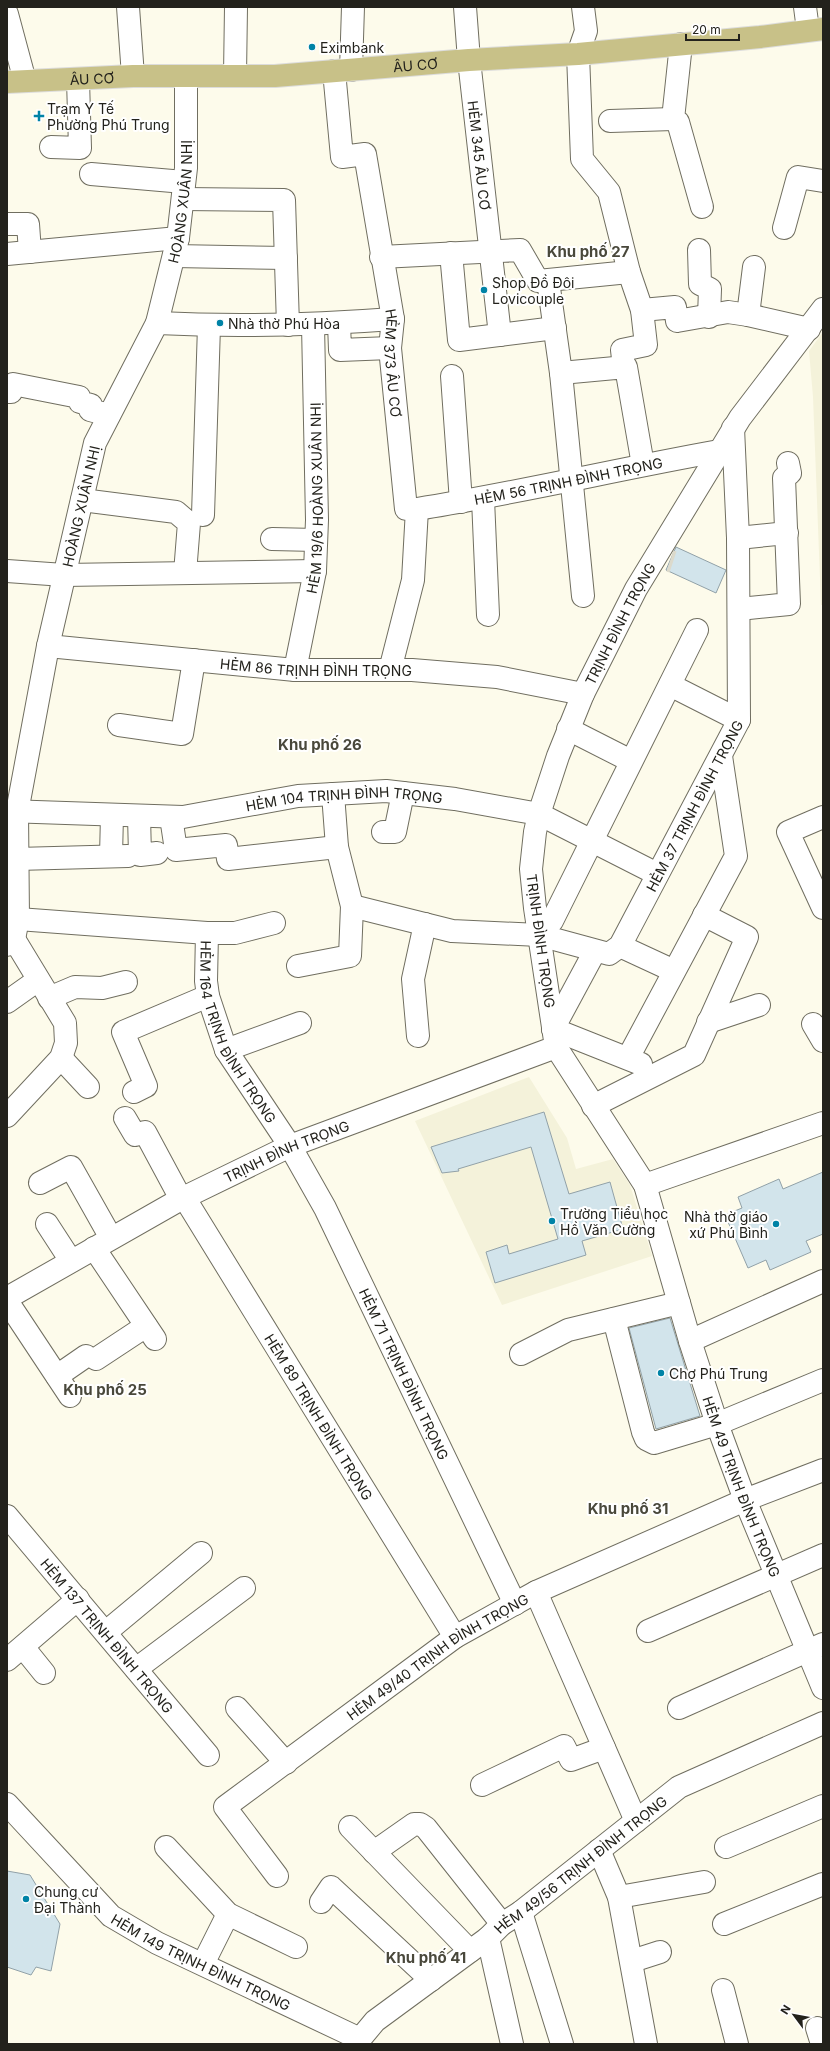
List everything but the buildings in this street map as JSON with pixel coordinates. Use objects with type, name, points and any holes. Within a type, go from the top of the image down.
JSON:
[{"type":"main road","name":"ÂU CƠ","points":[[16,82],[133,76],[275,76],[469,60],[578,54],[760,37],[815,29]]},
{"type":"street","points":[[128,7],[133,76]]},
{"type":"street","points":[[235,75],[236,7]]},
{"type":"street","points":[[343,70],[353,7]]},
{"type":"street","name":"HẺM 345 ÂU CƠ","points":[[465,7],[469,60],[500,335]]},
{"type":"street","points":[[583,7],[586,31],[578,54],[582,159],[608,192],[629,272],[642,310],[646,346],[622,350],[643,465]]},
{"type":"street","points":[[805,7],[815,29]]},
{"type":"street","points":[[7,14],[16,82]]},
{"type":"street","points":[[673,120],[681,44]]},
{"type":"street","name":"HẺM 373 ÂU CƠ","points":[[343,70],[342,157],[365,154],[381,257],[393,319],[390,348],[406,509],[417,509]]},
{"type":"street","name":"HOÀNG XUÂN NHỊ","points":[[13,935],[17,859],[12,811],[95,443],[157,323],[176,247],[183,191],[186,76]]},
{"type":"street","points":[[51,147],[80,148],[78,80]]},
{"type":"street","points":[[610,121],[673,120],[678,122],[702,207]]},
{"type":"street","points":[[91,174],[183,191],[284,200],[288,325]]},
{"type":"street","points":[[784,228],[798,177],[823,180]]},
{"type":"street","points":[[7,224],[28,224],[30,252]]},
{"type":"street","points":[[7,254],[176,247],[286,258]]},
{"type":"street","points":[[381,257],[520,250],[538,281],[629,272]]},
{"type":"street","points":[[699,250],[700,284],[710,289],[709,317]]},
{"type":"street","points":[[451,253],[459,340],[555,328]]},
{"type":"street","points":[[748,314],[754,267]]},
{"type":"street","points":[[548,281],[561,373],[583,596]]},
{"type":"street","points":[[642,310],[675,307],[678,321],[709,317],[728,312],[748,314],[809,329]]},
{"type":"street","name":"TRỊNH ĐÌNH TRỌNG","points":[[7,1299],[182,1198],[290,1146],[555,1038],[539,935],[531,869],[538,814],[568,729],[583,694],[636,589],[664,558],[719,451],[733,428],[823,309]]},
{"type":"street","points":[[157,323],[209,326],[313,325],[393,319]]},
{"type":"street","points":[[339,323],[340,350],[390,348]]},
{"type":"street","name":"HẺM 19/6 HOÀNG XUÂN NHỊ","points":[[295,670],[315,571],[316,540],[313,325]]},
{"type":"street","points":[[203,515],[209,326]]},
{"type":"street","points":[[561,373],[624,367]]},
{"type":"street","points":[[452,376],[461,502]]},
{"type":"street","points":[[7,392],[12,392],[13,384],[79,397],[80,402],[91,405],[90,410],[109,415]]},
{"type":"street","name":"HẺM 37 TRỊNH ĐÌNH TRỌNG","points":[[620,946],[739,720],[738,538],[733,428]]},
{"type":"street","name":"HẺM 56 TRỊNH ĐÌNH TRỌNG","points":[[417,509],[483,499],[643,465],[719,451]]},
{"type":"street","points":[[739,609],[789,604],[784,478],[790,473],[788,463]]},
{"type":"street","points":[[483,499],[488,615]]},
{"type":"street","points":[[82,500],[176,512],[189,522],[185,573]]},
{"type":"street","points":[[390,670],[413,580],[417,509]]},
{"type":"street","points":[[738,538],[787,533]]},
{"type":"street","points":[[272,539],[316,540]]},
{"type":"street","points":[[7,571],[64,575],[315,571]]},
{"type":"street","points":[[539,935],[552,920],[697,630]]},
{"type":"street","name":"HẺM 86 TRỊNH ĐÌNH TRỌNG","points":[[48,646],[295,670],[412,670],[497,677],[583,694]]},
{"type":"street","points":[[119,725],[182,734],[194,660]]},
{"type":"street","points":[[670,685],[739,720]]},
{"type":"street","points":[[568,729],[632,761]]},
{"type":"street","points":[[628,1058],[736,856],[721,756]]},
{"type":"street","name":"HẺM 104 TRỊNH ĐÌNH TRỌNG","points":[[12,811],[183,817],[298,796],[386,791],[455,799],[538,814],[657,874]]},
{"type":"street","points":[[383,832],[394,832],[403,793]]},
{"type":"street","points":[[298,966],[350,956],[352,906],[337,847],[333,794]]},
{"type":"street","points":[[17,859],[120,856],[112,815]]},
{"type":"street","points":[[139,816],[140,855],[158,853]]},
{"type":"street","points":[[171,817],[176,850],[226,845],[228,859],[337,847]]},
{"type":"street","points":[[823,817],[788,832],[823,908]]},
{"type":"street","points":[[352,906],[452,931],[539,935],[608,954],[620,946],[674,971]]},
{"type":"street","points":[[593,1106],[694,1055],[748,937],[704,915]]},
{"type":"street","points":[[207,933],[235,933],[274,923]]},
{"type":"street","points":[[418,1036],[413,979],[425,924]]},
{"type":"street","name":"HẺM 164 TRỊNH ĐÌNH TRỌNG","points":[[13,935],[207,933],[206,981],[208,996],[226,1050],[290,1146]]},
{"type":"street","points":[[7,1116],[61,1058],[66,1043],[65,1023],[13,935]]},
{"type":"street","points":[[595,951],[555,1038],[628,1058],[659,1073]]},
{"type":"street","points":[[7,1002],[44,989],[75,987],[102,988],[126,982]]},
{"type":"street","points":[[134,1092],[146,1086],[123,1032],[208,996]]},
{"type":"street","points":[[708,1022],[759,1005]]},
{"type":"street","points":[[226,1050],[300,1023]]},
{"type":"street","name":"HẺM 49 TRỊNH ĐÌNH TRỌNG","points":[[555,1038],[593,1106],[645,1185],[690,1341],[717,1424],[745,1500],[776,1576],[815,1648],[823,1688]]},
{"type":"street","points":[[61,1058],[88,1087]]},
{"type":"street","name":"HẺM 89 TRỊNH ĐÌNH TRỌNG","points":[[126,1118],[135,1135],[145,1132],[182,1198],[455,1637]]},
{"type":"street","points":[[645,1185],[823,1123]]},
{"type":"street","name":"HẺM 71 TRỊNH ĐÌNH TRỌNG","points":[[290,1146],[325,1208],[515,1604]]},
{"type":"street","points":[[40,1183],[71,1167],[103,1243],[151,1332],[91,1358],[57,1376]]},
{"type":"street","points":[[47,1224],[71,1261]]},
{"type":"street","points":[[690,1341],[823,1281]]},
{"type":"street","points":[[7,1299],[70,1396]]},
{"type":"street","points":[[521,1354],[568,1330],[679,1303]]},
{"type":"street","points":[[614,1319],[643,1432],[646,1439],[654,1443],[717,1424],[823,1380]]},
{"type":"street","name":"HẺM 49/40 TRỊNH ĐÌNH TRỌNG","points":[[278,1876],[225,1807],[455,1637],[536,1592],[745,1500],[823,1470]]},
{"type":"street","name":"HẺM 137 TRỊNH ĐÌNH TRỌNG","points":[[7,1516],[208,1755]]},
{"type":"street","points":[[106,1632],[201,1553]]},
{"type":"street","points":[[648,1631],[823,1555]]},
{"type":"street","points":[[136,1669],[244,1588]]},
{"type":"street","points":[[536,1592],[636,1821]]},
{"type":"street","points":[[44,1672],[15,1653],[78,1599]]},
{"type":"street","points":[[679,1708],[815,1648]]},
{"type":"street","points":[[237,1708],[286,1763]]},
{"type":"street","name":"HẺM 49/56 TRỊNH ĐÌNH TRỌNG","points":[[359,2042],[375,2021],[470,1951],[679,1787],[823,1723]]},
{"type":"street","points":[[482,1785],[564,1746],[571,1760],[604,1748]]},
{"type":"street","name":"HẺM 149 TRỊNH ĐÌNH TRỌNG","points":[[7,1804],[111,1916],[157,1943],[203,1964],[359,2042]]},
{"type":"street","points":[[726,1847],[823,1806]]},
{"type":"street","points":[[374,1852],[414,1824],[420,1824],[426,1828],[495,1931],[512,2044]]},
{"type":"street","points":[[350,1827],[470,1951]]},
{"type":"street","points":[[166,1847],[228,1914],[296,1947]]},
{"type":"street","points":[[599,1850],[618,1897],[632,1961],[646,2044]]},
{"type":"street","points":[[618,1897],[704,1882]]},
{"type":"street","points":[[724,1924],[823,1884]]},
{"type":"street","points":[[321,1902],[331,1887],[431,1980]]},
{"type":"street","points":[[520,1912],[562,2044]]},
{"type":"street","points":[[203,1964],[228,1914]]},
{"type":"street","points":[[632,1961],[660,1952]]},
{"type":"street","points":[[723,1990],[737,2044]]},
{"type":"shaded area","points":[[823,332],[823,605],[821,605],[813,397],[809,351]]},
{"type":"shaded area","name":"Trường Tiểu học Hồ Văn Cường","points":[[529,1077],[567,1138],[576,1169],[613,1159],[630,1185],[652,1256],[502,1305],[415,1121]]},
{"type":"place","name":"Eximbank","points":[[312,47]]},
{"type":"place","name":"Trạm Y Tế Phường Phú Trung","points":[[39,116]]},
{"type":"place","name":"Shop Đồ Đôi Lovicouple","points":[[484,290]]},
{"type":"place","name":"Nhà thờ Phú Hòa","points":[[220,323]]},
{"type":"place","name":"Trường Tiểu học Hồ Văn Cường","points":[[552,1221]]},
{"type":"place","name":"Nhà thờ giáo xứ Phú Bình","points":[[776,1224]]},
{"type":"place","name":"Chợ Phú Trung","points":[[661,1373]]},
{"type":"place","name":"Chung cư Đại Thành","points":[[26,1899]]},
{"type":"district","name":"Khu phố 27","points":[[588,251]]},
{"type":"district","name":"Khu phố 26","points":[[320,744]]},
{"type":"district","name":"Khu phố 25","points":[[105,1389]]},
{"type":"district","name":"Khu phố 31","points":[[628,1508]]},
{"type":"district","name":"Khu phố 41","points":[[426,1957]]}]
